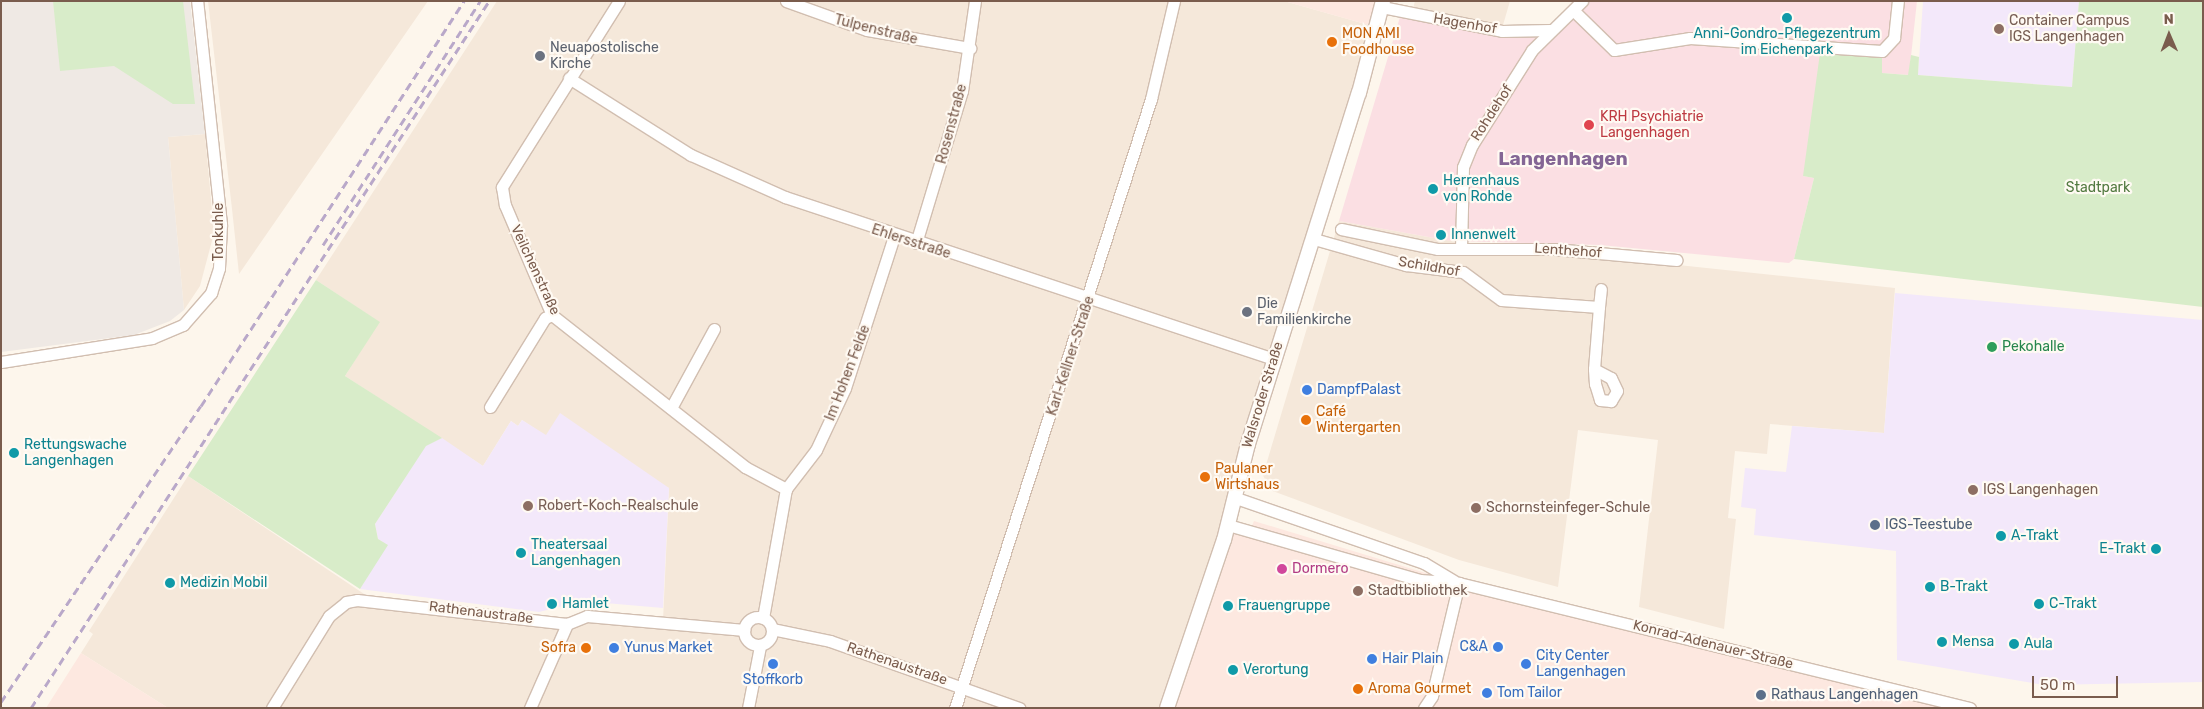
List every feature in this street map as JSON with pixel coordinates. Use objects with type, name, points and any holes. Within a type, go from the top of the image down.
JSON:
[{"type":"street","name":"Tonkuhle","points":[[1,362],[152,338],[183,325],[211,293],[219,268],[222,224],[197,1]]},
{"type":"street","name":"Veilchenstraße","points":[[618,1],[502,187],[505,205],[552,315],[745,467],[786,489]]},
{"type":"street","name":"Tulpenstraße","points":[[786,1],[867,30],[970,48]]},
{"type":"street","name":"Rosenstraße","points":[[916,243],[951,131],[970,48],[975,1]]},
{"type":"street","name":"Karl-Kellner-Straße","points":[[955,708],[1089,300],[1152,99],[1174,1]]},
{"type":"street","name":"Rohdehof","points":[[1461,249],[1463,167],[1472,145],[1550,30],[1574,11],[1582,1]]},
{"type":"street","points":[[1574,11],[1614,50],[1690,38],[1882,51],[1894,38],[1898,1]]},
{"type":"street","name":"Hagenhof","points":[[1382,4],[1502,31],[1550,30]]},
{"type":"street","name":"Walsroder Straße","points":[[1166,706],[1228,525],[1274,359],[1314,238],[1382,4]]},
{"type":"street","name":"Ehlersstraße","points":[[569,78],[691,155],[785,197],[894,236],[1274,359]]},
{"type":"street","name":"Lenthehof","points":[[1341,229],[1403,245],[1461,249],[1554,249],[1676,260]]},
{"type":"street","name":"Im Hohen Felde","points":[[763,618],[786,489],[816,450],[845,388],[894,236]]},
{"type":"street","name":"Schildhof","points":[[1314,238],[1406,265],[1463,272],[1502,300],[1599,307]]},
{"type":"street","points":[[1594,369],[1602,289]]},
{"type":"street","points":[[490,407],[545,318],[552,315]]},
{"type":"street","points":[[671,408],[714,329]]},
{"type":"street","name":"Konrad-Adenauer-Straße","points":[[1236,498],[1424,563],[1457,582]]},
{"type":"street","name":"Konrad-Adenauer-Straße","points":[[1228,525],[1420,580],[1457,582],[1970,708]]},
{"type":"street","points":[[1424,708],[1432,696],[1457,582]]},
{"type":"street","name":"Rathenaustraße","points":[[272,708],[329,616],[346,602],[373,600],[567,624],[586,616],[744,630]]},
{"type":"street","points":[[748,708],[760,646],[770,640],[772,629],[763,618],[751,620],[744,630],[748,642],[760,646]]},
{"type":"street","points":[[530,708],[567,624]]},
{"type":"street","name":"Rathenaustraße","points":[[772,629],[830,641],[1019,708]]},
{"type":"shaded area","points":[[1,1],[190,1],[205,134],[168,137],[184,310],[170,321],[134,335],[1,352]]},
{"type":"shaded area","points":[[208,1],[428,1],[239,274],[232,209]]},
{"type":"shaded area","points":[[497,1],[1284,1],[1376,27],[1165,708],[168,708],[81,653],[93,634],[89,631],[188,476],[373,600],[574,619],[663,621],[669,488],[546,436],[522,420],[518,426],[511,421],[483,466],[345,376],[379,322],[316,280]]},
{"type":"shaded area","points":[[1284,1],[1383,1],[1376,27]]},
{"type":"shaded area","points":[[1415,1],[1510,1],[1503,25],[1413,9]]},
{"type":"shaded area","name":"KRH Psychiatrie Langenhagen","points":[[1587,1],[1917,1],[1909,75],[1882,73],[1882,57],[1803,176],[1814,178],[1794,259],[1789,263],[1600,245],[1451,241],[1339,221],[1400,17],[1495,36],[1552,35]]},
{"type":"shaded area","name":"Container Campus IGS Langenhagen","points":[[1923,1],[2079,1],[2072,87],[1918,75]]},
{"type":"shaded area","points":[[205,134],[214,233],[200,286],[184,310],[168,137]]},
{"type":"shaded area","points":[[1339,221],[1451,241],[1895,288],[1884,433],[1770,424],[1767,454],[1735,451],[1728,518],[1736,519],[1724,629],[1639,607],[1658,440],[1578,430],[1558,587],[1459,560],[1270,490],[1263,475]]},
{"type":"shaded area","name":"IGS Langenhagen","points":[[1895,293],[2203,320],[2203,682],[2044,685],[1897,660],[1896,551],[1754,535],[1756,509],[1741,507],[1745,468],[1786,472],[1792,426],[1884,433]]},
{"type":"shaded area","name":"Robert-Koch-Realschule","points":[[560,413],[669,488],[663,608],[582,601],[539,612],[360,589],[387,545],[378,539],[375,524],[426,445],[442,438],[483,466],[511,421],[518,426],[522,420],[546,435]]},
{"type":"shaded area","points":[[1254,521],[1455,582],[1970,708],[1165,708],[1228,525],[1250,531]]},
{"type":"shaded area","points":[[81,653],[168,708],[46,708]]},
{"type":"green space","points":[[53,1],[183,1],[195,104],[173,104],[114,66],[60,71]]},
{"type":"green space","name":"Stadtpark","points":[[2079,1],[2203,1],[2203,307],[1794,259],[1814,178],[1803,176],[1820,53],[1882,57],[1882,73],[1908,75],[1911,55],[1919,57],[1918,75],[2072,87]]},
{"type":"green space","points":[[316,280],[380,322],[345,376],[442,438],[426,446],[375,524],[378,539],[388,545],[360,589],[188,476]]},
{"type":"railway","points":[[1,702],[201,406],[464,1]]},
{"type":"railway","points":[[323,245],[480,1]]},
{"type":"railway","points":[[31,708],[489,1]]},
{"type":"place","name":"Anni-Gondro-Pflegezentrum im Eichenpark","points":[[1787,18]]},
{"type":"place","name":"Container Campus IGS Langenhagen","points":[[1999,29]]},
{"type":"place","name":"MON AMI Foodhouse","points":[[1332,42]]},
{"type":"place","name":"Neuapostolische Kirche","points":[[540,56]]},
{"type":"place","name":"KRH Psychiatrie Langenhagen","points":[[1589,125]]},
{"type":"place","name":"Herrenhaus von Rohde","points":[[1433,189]]},
{"type":"place","name":"Innenwelt","points":[[1441,235]]},
{"type":"place","name":"Die Familienkirche","points":[[1247,312]]},
{"type":"place","name":"Pekohalle","points":[[1992,347]]},
{"type":"place","name":"DampfPalast","points":[[1307,390]]},
{"type":"place","name":"Café Wintergarten","points":[[1306,420]]},
{"type":"place","name":"Rettungswache Langenhagen","points":[[14,453]]},
{"type":"place","name":"Paulaner Wirtshaus","points":[[1205,477]]},
{"type":"place","name":"IGS Langenhagen","points":[[1973,490]]},
{"type":"place","name":"Robert-Koch-Realschule","points":[[528,506]]},
{"type":"place","name":"Schornsteinfeger-Schule","points":[[1476,508]]},
{"type":"place","name":"IGS-Teestube","points":[[1875,525]]},
{"type":"place","name":"A-Trakt","points":[[2001,536]]},
{"type":"place","name":"E-Trakt","points":[[2156,549]]},
{"type":"place","name":"Theatersaal Langenhagen","points":[[521,553]]},
{"type":"place","name":"Dormero","points":[[1282,569]]},
{"type":"place","name":"Medizin Mobil","points":[[170,583]]},
{"type":"place","name":"B-Trakt","points":[[1930,587]]},
{"type":"place","name":"Stadtbibliothek","points":[[1358,591]]},
{"type":"place","name":"Hamlet","points":[[552,604]]},
{"type":"place","name":"C-Trakt","points":[[2039,604]]},
{"type":"place","name":"Frauengruppe","points":[[1228,606]]},
{"type":"place","name":"Mensa","points":[[1942,642]]},
{"type":"place","name":"Aula","points":[[2014,644]]},
{"type":"place","name":"C&A","points":[[1498,647]]},
{"type":"place","name":"Sofra","points":[[586,648]]},
{"type":"place","name":"Yunus Market","points":[[614,648]]},
{"type":"place","name":"Hair Plain","points":[[1372,659]]},
{"type":"place","name":"Stoffkorb","points":[[773,664]]},
{"type":"place","name":"City Center Langenhagen","points":[[1526,664]]},
{"type":"place","name":"Verortung","points":[[1233,670]]},
{"type":"place","name":"Aroma Gourmet","points":[[1358,689]]},
{"type":"place","name":"Tom Tailor","points":[[1487,693]]},
{"type":"place","name":"Rathaus Langenhagen","points":[[1761,695]]},
{"type":"district","name":"Langenhagen","points":[[1563,159]]}]
